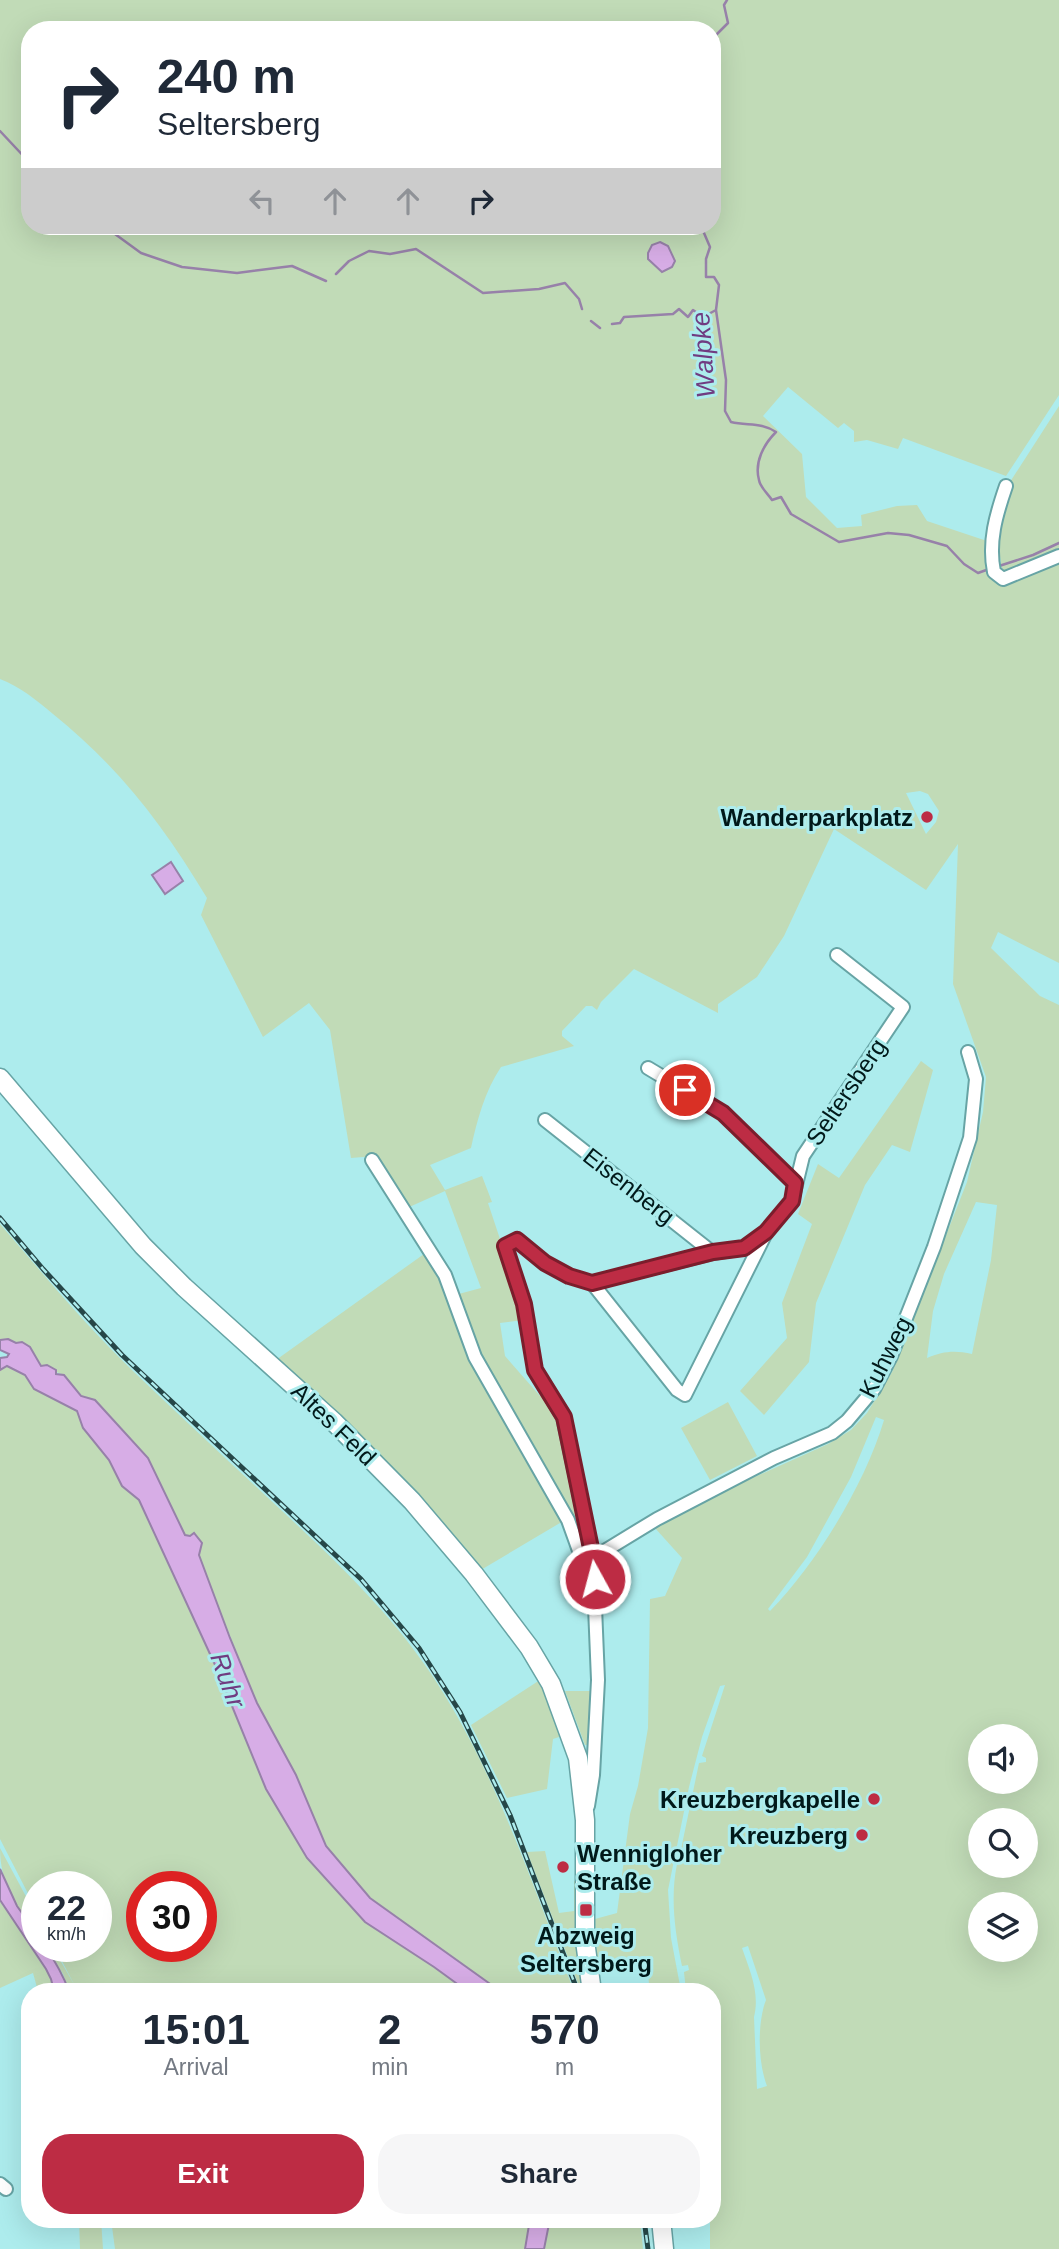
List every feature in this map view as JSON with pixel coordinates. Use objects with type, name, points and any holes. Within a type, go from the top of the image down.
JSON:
[{"type":"main road","name":"Altes Feld","points":[[0,1078],[143,1247],[341,1429],[429,1521],[474,1574],[529,1647],[551,1684],[586,1757],[585,1941],[591,1983]]},
{"type":"main road","points":[[662,2228],[664,2249]]},
{"type":"street","points":[[1006,486],[995,518],[991,558],[994,572],[1003,579],[1059,556]]},
{"type":"street","name":"Seltersberg","points":[[592,1283],[713,1252],[744,1248],[766,1232],[792,1201],[803,1156],[903,1007],[837,955]]},
{"type":"street","name":"Kuhweg","points":[[593,1558],[657,1519],[774,1458],[832,1433],[847,1421],[874,1389],[891,1356],[934,1247],[970,1138],[976,1079],[968,1052]]},
{"type":"street","points":[[648,1068],[723,1113],[795,1183]]},
{"type":"street","name":"Eisenberg","points":[[545,1119],[713,1252]]},
{"type":"street","points":[[372,1160],[445,1275],[475,1357],[568,1520],[597,1600]]},
{"type":"street","points":[[586,1757],[598,1679],[597,1600],[593,1558],[564,1417],[535,1370],[524,1304],[505,1246],[517,1240],[545,1263],[569,1276],[592,1283],[677,1390],[685,1395],[766,1232]]},
{"type":"green space","points":[[0,0],[1059,0],[1059,395],[1006,476],[903,438],[898,449],[867,440],[854,442],[854,431],[844,423],[838,428],[788,387],[763,416],[802,454],[806,497],[837,528],[862,526],[861,515],[897,506],[917,505],[927,521],[987,541],[987,573],[999,581],[1003,579],[995,518],[1010,482],[1059,406],[1059,963],[998,932],[991,948],[1040,996],[1059,1005],[1059,2249],[710,2249],[710,2228],[721,2228],[721,1983],[685,1983],[684,1972],[689,1970],[688,1965],[682,1966],[679,1953],[674,1890],[677,1864],[682,1863],[679,1859],[699,1763],[706,1762],[706,1758],[702,1756],[725,1685],[720,1686],[702,1737],[668,1890],[671,1938],[679,1983],[649,1983],[646,1960],[597,1961],[595,1919],[617,1913],[630,1814],[648,1728],[650,1599],[665,1596],[682,1558],[655,1528],[719,1493],[828,1444],[851,1430],[867,1413],[892,1372],[967,1182],[983,1112],[986,1077],[953,984],[958,844],[926,890],[834,829],[784,936],[757,977],[718,1004],[718,1013],[634,969],[601,1002],[597,1010],[586,1006],[562,1031],[562,1036],[574,1046],[501,1067],[482,1106],[471,1148],[430,1165],[445,1190],[482,1176],[492,1202],[488,1203],[500,1239],[500,1253],[507,1265],[523,1320],[500,1323],[505,1356],[540,1396],[547,1395],[559,1415],[590,1561],[482,1365],[455,1295],[481,1288],[445,1191],[407,1208],[375,1156],[351,1158],[330,1030],[309,1003],[263,1037],[201,915],[207,898],[174,846],[139,799],[99,755],[28,694],[0,679]],"holes":[[[920,791],[928,794],[939,811],[936,822],[926,834],[906,793]],[[976,1202],[997,1205],[991,1260],[972,1354],[949,1352],[927,1358],[933,1311],[944,1274]],[[876,1417],[884,1420],[876,1445],[838,1522],[805,1570],[770,1611],[768,1609],[807,1557],[851,1477]],[[748,1946],[766,2000],[761,2020],[760,2043],[767,2086],[757,2089],[754,2017],[756,1999],[742,1948]]]},
{"type":"green space","points":[[921,1061],[933,1070],[910,1152],[892,1145],[865,1185],[816,1303],[809,1362],[764,1415],[740,1391],[787,1338],[782,1303],[812,1224],[798,1214],[818,1164],[839,1178]]},
{"type":"green space","points":[[0,1224],[117,1355],[344,1571],[384,1613],[421,1659],[459,1719],[496,1795],[571,1983],[489,1983],[370,1898],[326,1846],[296,1775],[257,1703],[190,1536],[185,1535],[148,1458],[95,1400],[81,1396],[64,1375],[41,1366],[29,1347],[8,1339],[0,1340]]},
{"type":"green space","points":[[424,1254],[439,1280],[479,1378],[516,1436],[540,1485],[565,1520],[474,1574],[276,1360]]},
{"type":"green space","points":[[7,1366],[25,1375],[34,1389],[77,1411],[83,1428],[109,1460],[122,1486],[139,1500],[216,1667],[266,1789],[434,1967],[456,1983],[73,1983],[62,1962],[112,1962],[112,1871],[21,1871],[21,1880],[0,1839],[0,1370]]},
{"type":"green space","points":[[728,1402],[757,1456],[710,1480],[681,1428]]},
{"type":"green space","points":[[543,1678],[565,1735],[553,1739],[547,1789],[507,1798],[471,1725]]},
{"type":"green space","points":[[565,1691],[592,1691],[589,1745],[585,1745]]},
{"type":"green space","points":[[0,1848],[21,1887],[21,1911],[6,1883]]},
{"type":"green space","points":[[545,1851],[559,1913],[574,1911],[574,1881],[577,1881],[584,1983],[578,1983],[527,1852]]},
{"type":"green space","points":[[0,1900],[21,1932],[21,1962],[41,1962],[52,1983],[36,1983],[33,1973],[0,1988]]},
{"type":"green space","points":[[55,1962],[61,1962],[73,1983],[66,1983]]},
{"type":"green space","points":[[79,2228],[102,2228],[103,2249],[80,2249]]},
{"type":"green space","points":[[112,2228],[528,2228],[525,2249],[115,2249]]},
{"type":"green space","points":[[548,2228],[641,2228],[643,2249],[544,2249]]},
{"type":"water","points":[[660,242],[668,246],[675,261],[672,267],[662,272],[648,259],[652,245]]},
{"type":"water","points":[[171,862],[183,881],[165,894],[152,875]]},
{"type":"water","name":"Ruhr","points":[[0,1340],[22,1342],[30,1347],[41,1366],[47,1365],[56,1370],[56,1374],[64,1375],[81,1396],[95,1400],[148,1458],[185,1535],[194,1533],[202,1543],[199,1555],[230,1638],[257,1703],[296,1775],[326,1846],[370,1898],[489,1983],[456,1983],[365,1922],[307,1858],[266,1789],[216,1667],[139,1500],[122,1486],[109,1460],[83,1428],[77,1411],[34,1389],[25,1375],[7,1366],[0,1370],[0,1358],[9,1354],[0,1350]]},
{"type":"water","points":[[0,1869],[21,1912],[21,1932],[0,1900]]},
{"type":"water","points":[[41,1962],[54,1962],[65,1983],[52,1983]]},
{"type":"water","points":[[528,2228],[548,2228],[544,2249],[525,2249]]},
{"type":"waterway","name":"Walpke","points":[[721,30],[728,23],[724,5],[727,0]]},
{"type":"waterway","points":[[0,131],[21,153]]},
{"type":"waterway","points":[[116,235],[141,253],[182,267],[237,273],[292,266],[326,281]]},
{"type":"waterway","name":"Walpke","points":[[705,235],[710,247],[706,259],[706,277],[714,277],[719,285],[716,310],[726,380],[725,411],[731,422],[760,425],[776,432],[764,448],[758,467],[762,488],[772,500],[781,497],[791,514],[839,542],[888,533],[909,535],[947,546],[964,564],[978,573],[989,569]]},
{"type":"waterway","points":[[336,274],[349,261],[369,251],[390,254],[416,249],[483,293],[539,289],[565,283],[579,299],[582,309]]},
{"type":"waterway","points":[[612,324],[620,323],[624,317],[673,314],[679,309],[688,317],[693,310],[703,317],[716,310]]},
{"type":"waterway","points":[[591,321],[600,328]]},
{"type":"waterway","name":"Walpke","points":[[999,566],[1059,543]]},
{"type":"railway","points":[[0,1218],[122,1355],[361,1579],[419,1648],[460,1712],[510,1815],[575,1983]]},
{"type":"railway","points":[[645,2228],[648,2249]]},
{"type":"place","name":"Wanderparkplatz","points":[[927,817]]},
{"type":"place","name":"Kreuzbergkapelle","points":[[874,1799]]},
{"type":"place","name":"Kreuzberg","points":[[862,1835]]},
{"type":"place","name":"Wennigloher Straße","points":[[563,1867]]},
{"type":"place","name":"Abzweig Seltersberg","points":[[586,1910]]},
{"type":"route","points":[[595,1579],[564,1417],[535,1370],[524,1304],[505,1246],[517,1240],[545,1263],[569,1276],[592,1283],[713,1252],[744,1248],[766,1232],[792,1201],[795,1183],[723,1113],[685,1090]]}]
